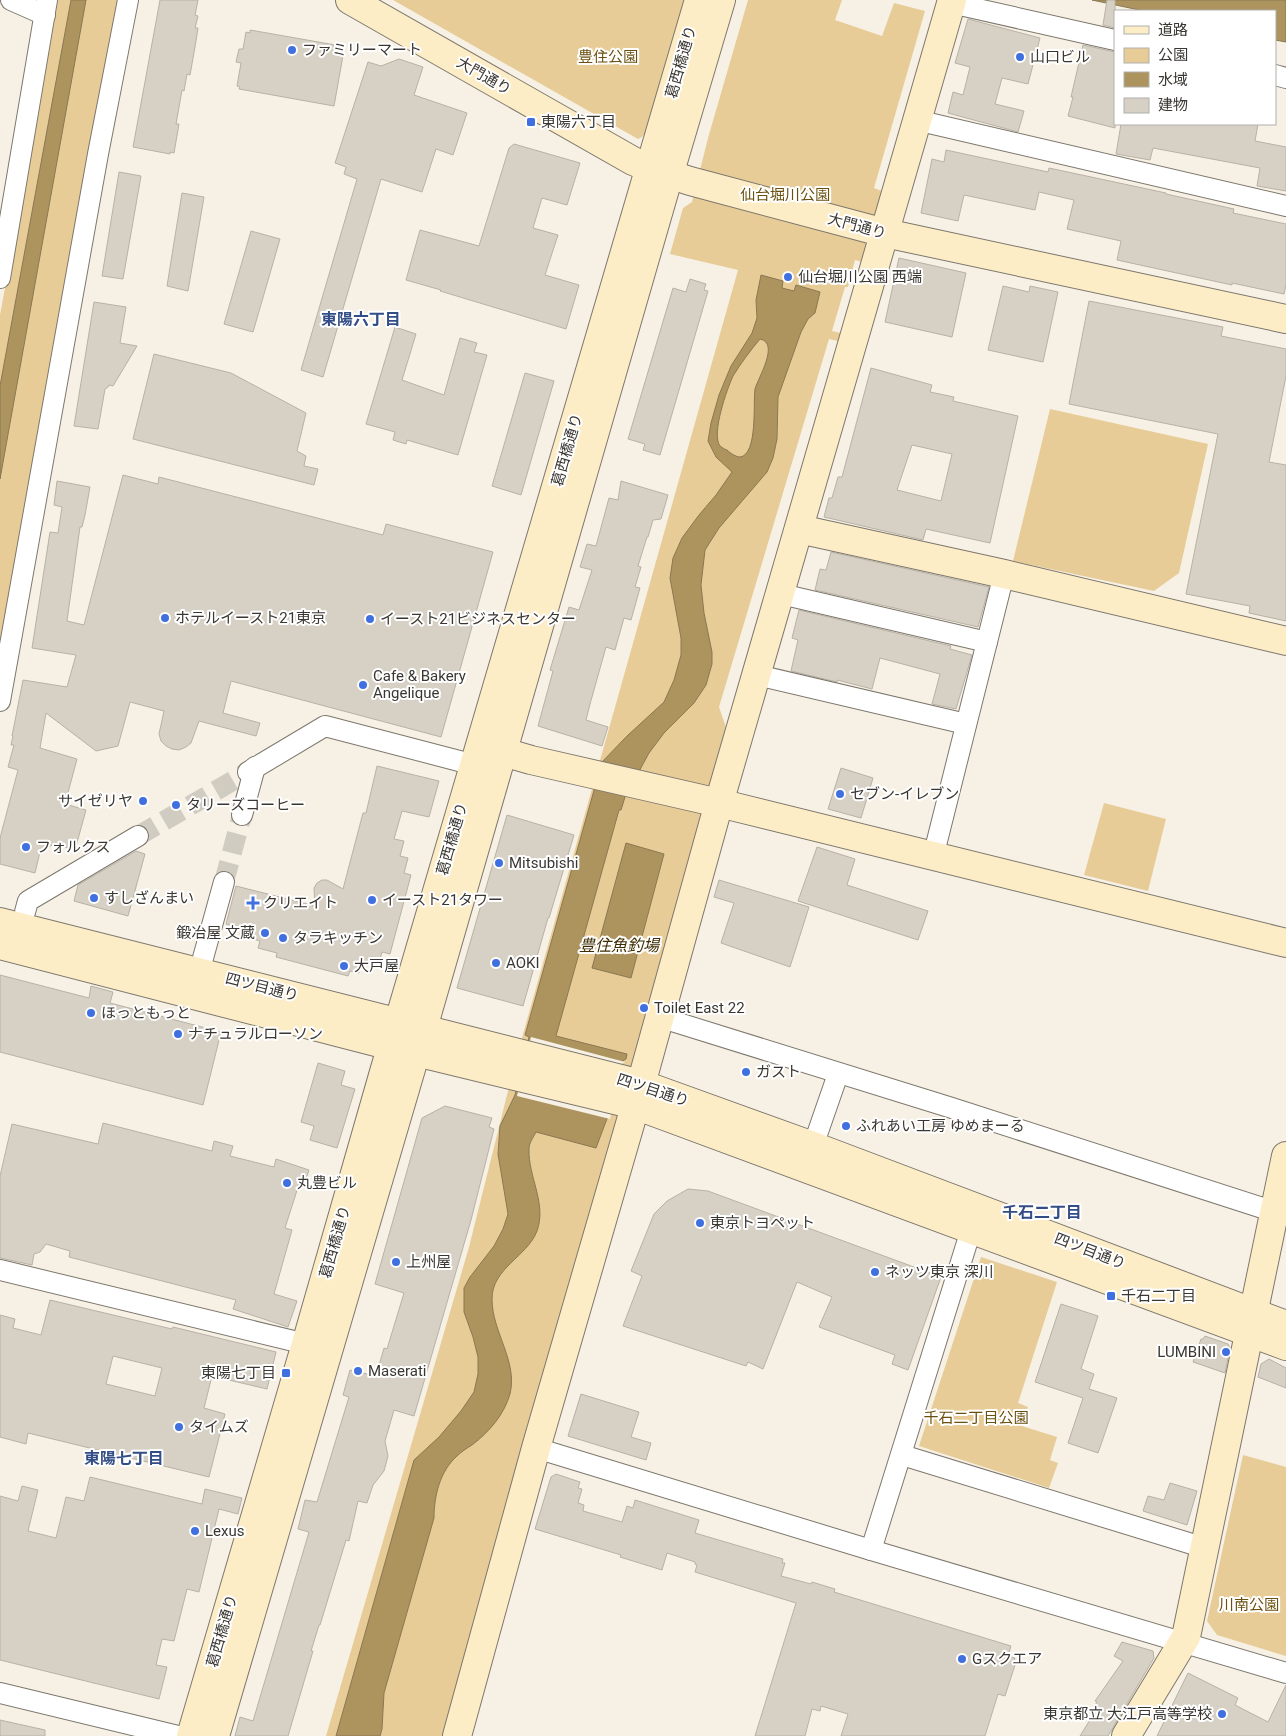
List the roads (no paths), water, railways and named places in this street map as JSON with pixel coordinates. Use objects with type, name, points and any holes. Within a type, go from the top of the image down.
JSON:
[{"type":"main road","name":"大門通り","points":[[350,0],[633,161],[659,172],[885,233],[1286,319]]},
{"type":"main road","name":"葛西橋通り","points":[[659,172],[699,0]]},
{"type":"main road","name":"葛西橋通り","points":[[214,1736],[407,1037],[482,753],[659,172],[721,0]]},
{"type":"main road","points":[[458,1736],[631,1093],[659,1017],[708,801],[757,675],[951,1]]},
{"type":"main road","points":[[799,528],[1004,574],[1286,641]]},
{"type":"main road","points":[[482,753],[596,775],[708,801],[1286,943]]},
{"type":"main road","name":"四ツ目通り","points":[[0,922],[407,1037]]},
{"type":"main road","name":"四ツ目通り","points":[[0,945],[407,1037],[631,1093],[813,1146],[1252,1323],[1286,1346]]},
{"type":"main road","name":"葛西橋通り","points":[[191,1736],[306,1344],[407,1037]]},
{"type":"main road","name":"四ツ目通り","points":[[631,1093],[972,1230],[1252,1323],[1286,1325]]},
{"type":"main road","points":[[1126,1736],[1186,1637],[1264,1259],[1280,1213],[1286,1156]]},
{"type":"street","points":[[0,275],[46,7],[11,0]]},
{"type":"street","points":[[0,701],[98,154],[128,0]]},
{"type":"street","points":[[951,1],[1114,40]]},
{"type":"street","points":[[916,120],[1286,206]]},
{"type":"street","points":[[933,857],[1004,574]]},
{"type":"street","points":[[781,594],[987,642]]},
{"type":"street","points":[[757,675],[966,724]]},
{"type":"street","points":[[242,815],[251,770],[325,726],[482,753]]},
{"type":"street","points":[[25,912],[28,901],[138,836]]},
{"type":"street","points":[[203,958],[224,882]]},
{"type":"street","points":[[659,1017],[1280,1213]]},
{"type":"street","points":[[813,1146],[838,1074]]},
{"type":"street","points":[[871,1550],[972,1230]]},
{"type":"street","points":[[0,1270],[306,1344]]},
{"type":"street","points":[[536,1448],[1286,1673]]},
{"type":"street","points":[[902,1455],[1205,1548]]},
{"type":"street","points":[[0,1693],[178,1736]]},
{"type":"water","points":[[71,0],[86,0],[0,479],[0,386]]},
{"type":"water","points":[[1092,0],[1286,0],[1286,42],[1276,40],[1276,10],[1139,10]]},
{"type":"water","points":[[761,275],[783,281],[782,288],[794,291],[796,285],[820,292],[815,313],[808,319],[801,332],[778,397],[777,439],[773,458],[767,472],[719,528],[705,550],[701,585],[704,613],[712,652],[712,664],[706,685],[694,703],[664,733],[649,753],[625,797],[621,810],[619,810],[556,1036],[627,1054],[626,1059],[619,1063],[608,1116],[596,1148],[536,1132],[530,1143],[529,1159],[540,1210],[537,1231],[526,1248],[498,1279],[492,1299],[496,1323],[511,1370],[510,1394],[504,1409],[490,1429],[460,1453],[451,1462],[442,1476],[435,1501],[434,1518],[384,1693],[380,1736],[336,1736],[414,1460],[439,1437],[474,1392],[478,1374],[478,1357],[464,1312],[464,1288],[470,1277],[494,1246],[508,1214],[498,1154],[500,1126],[515,1095],[529,1037],[525,1035],[602,762],[664,702],[674,680],[681,655],[681,638],[670,578],[673,558],[682,538],[732,472],[716,457],[708,441],[719,395],[731,366],[752,333],[757,318],[756,300]],"holes":[[[760,339],[766,342],[768,354],[755,389],[754,427],[750,447],[746,454],[738,457],[720,446],[717,432],[721,411],[730,382],[736,371]]]},
{"type":"water","name":"豊住魚釣場","points":[[626,843],[664,854],[631,978],[592,968]]},
{"type":"tunnel","points":[[138,836],[248,772]]},
{"type":"tunnel","points":[[224,882],[242,815]]},
{"type":"place","name":"ファミリーマート","points":[[292,50]]},
{"type":"place","name":"山口ビル","points":[[1020,57]]},
{"type":"place","name":"東陽六丁目","points":[[531,122]]},
{"type":"place","name":"仙台堀川公園 西端","points":[[788,277]]},
{"type":"place","name":"ホテルイースト21東京","points":[[165,618]]},
{"type":"place","name":"イースト21ビジネスセンター","points":[[370,619]]},
{"type":"place","name":"Cafe & Bakery Angelique","points":[[363,685]]},
{"type":"place","name":"セブン-イレブン","points":[[840,794]]},
{"type":"place","name":"サイゼリヤ","points":[[143,801]]},
{"type":"place","name":"タリーズコーヒー","points":[[176,805]]},
{"type":"place","name":"フォルクス","points":[[26,847]]},
{"type":"place","name":"Mitsubishi","points":[[499,863]]},
{"type":"place","name":"すしざんまい","points":[[94,898]]},
{"type":"place","name":"イースト21タワー","points":[[372,900]]},
{"type":"place","name":"クリエイト","points":[[253,903]]},
{"type":"place","name":"鍛冶屋 文蔵","points":[[265,933]]},
{"type":"place","name":"タラキッチン","points":[[283,938]]},
{"type":"place","name":"AOKI","points":[[496,963]]},
{"type":"place","name":"大戸屋","points":[[344,966]]},
{"type":"place","name":"Toilet East 22","points":[[644,1008]]},
{"type":"place","name":"ほっともっと","points":[[91,1013]]},
{"type":"place","name":"ナチュラルローソン","points":[[178,1034]]},
{"type":"place","name":"ガスト","points":[[746,1072]]},
{"type":"place","name":"ふれあい工房 ゆめまーる","points":[[846,1126]]},
{"type":"place","name":"丸豊ビル","points":[[287,1183]]},
{"type":"place","name":"東京トヨペット","points":[[700,1223]]},
{"type":"place","name":"上州屋","points":[[396,1262]]},
{"type":"place","name":"ネッツ東京 深川","points":[[875,1272]]},
{"type":"place","name":"千石二丁目","points":[[1111,1296]]},
{"type":"place","name":"LUMBINI","points":[[1226,1352]]},
{"type":"place","name":"Maserati","points":[[358,1371]]},
{"type":"place","name":"東陽七丁目","points":[[286,1373]]},
{"type":"place","name":"タイムズ","points":[[179,1427]]},
{"type":"place","name":"Lexus","points":[[195,1531]]},
{"type":"place","name":"Gスクエア","points":[[962,1659]]},
{"type":"place","name":"東京都立 大江戸高等学校","points":[[1222,1714]]},
{"type":"district","name":"東陽六丁目","points":[[361,319]]},
{"type":"district","name":"千石二丁目","points":[[1042,1212]]},
{"type":"district","name":"東陽七丁目","points":[[124,1458]]},
{"type":"park label","name":"豊住公園","points":[[608,57]]},
{"type":"park label","name":"仙台堀川公園","points":[[785,195]]},
{"type":"park label","name":"千石二丁目公園","points":[[976,1418]]},
{"type":"park label","name":"川南公園","points":[[1249,1605]]}]
